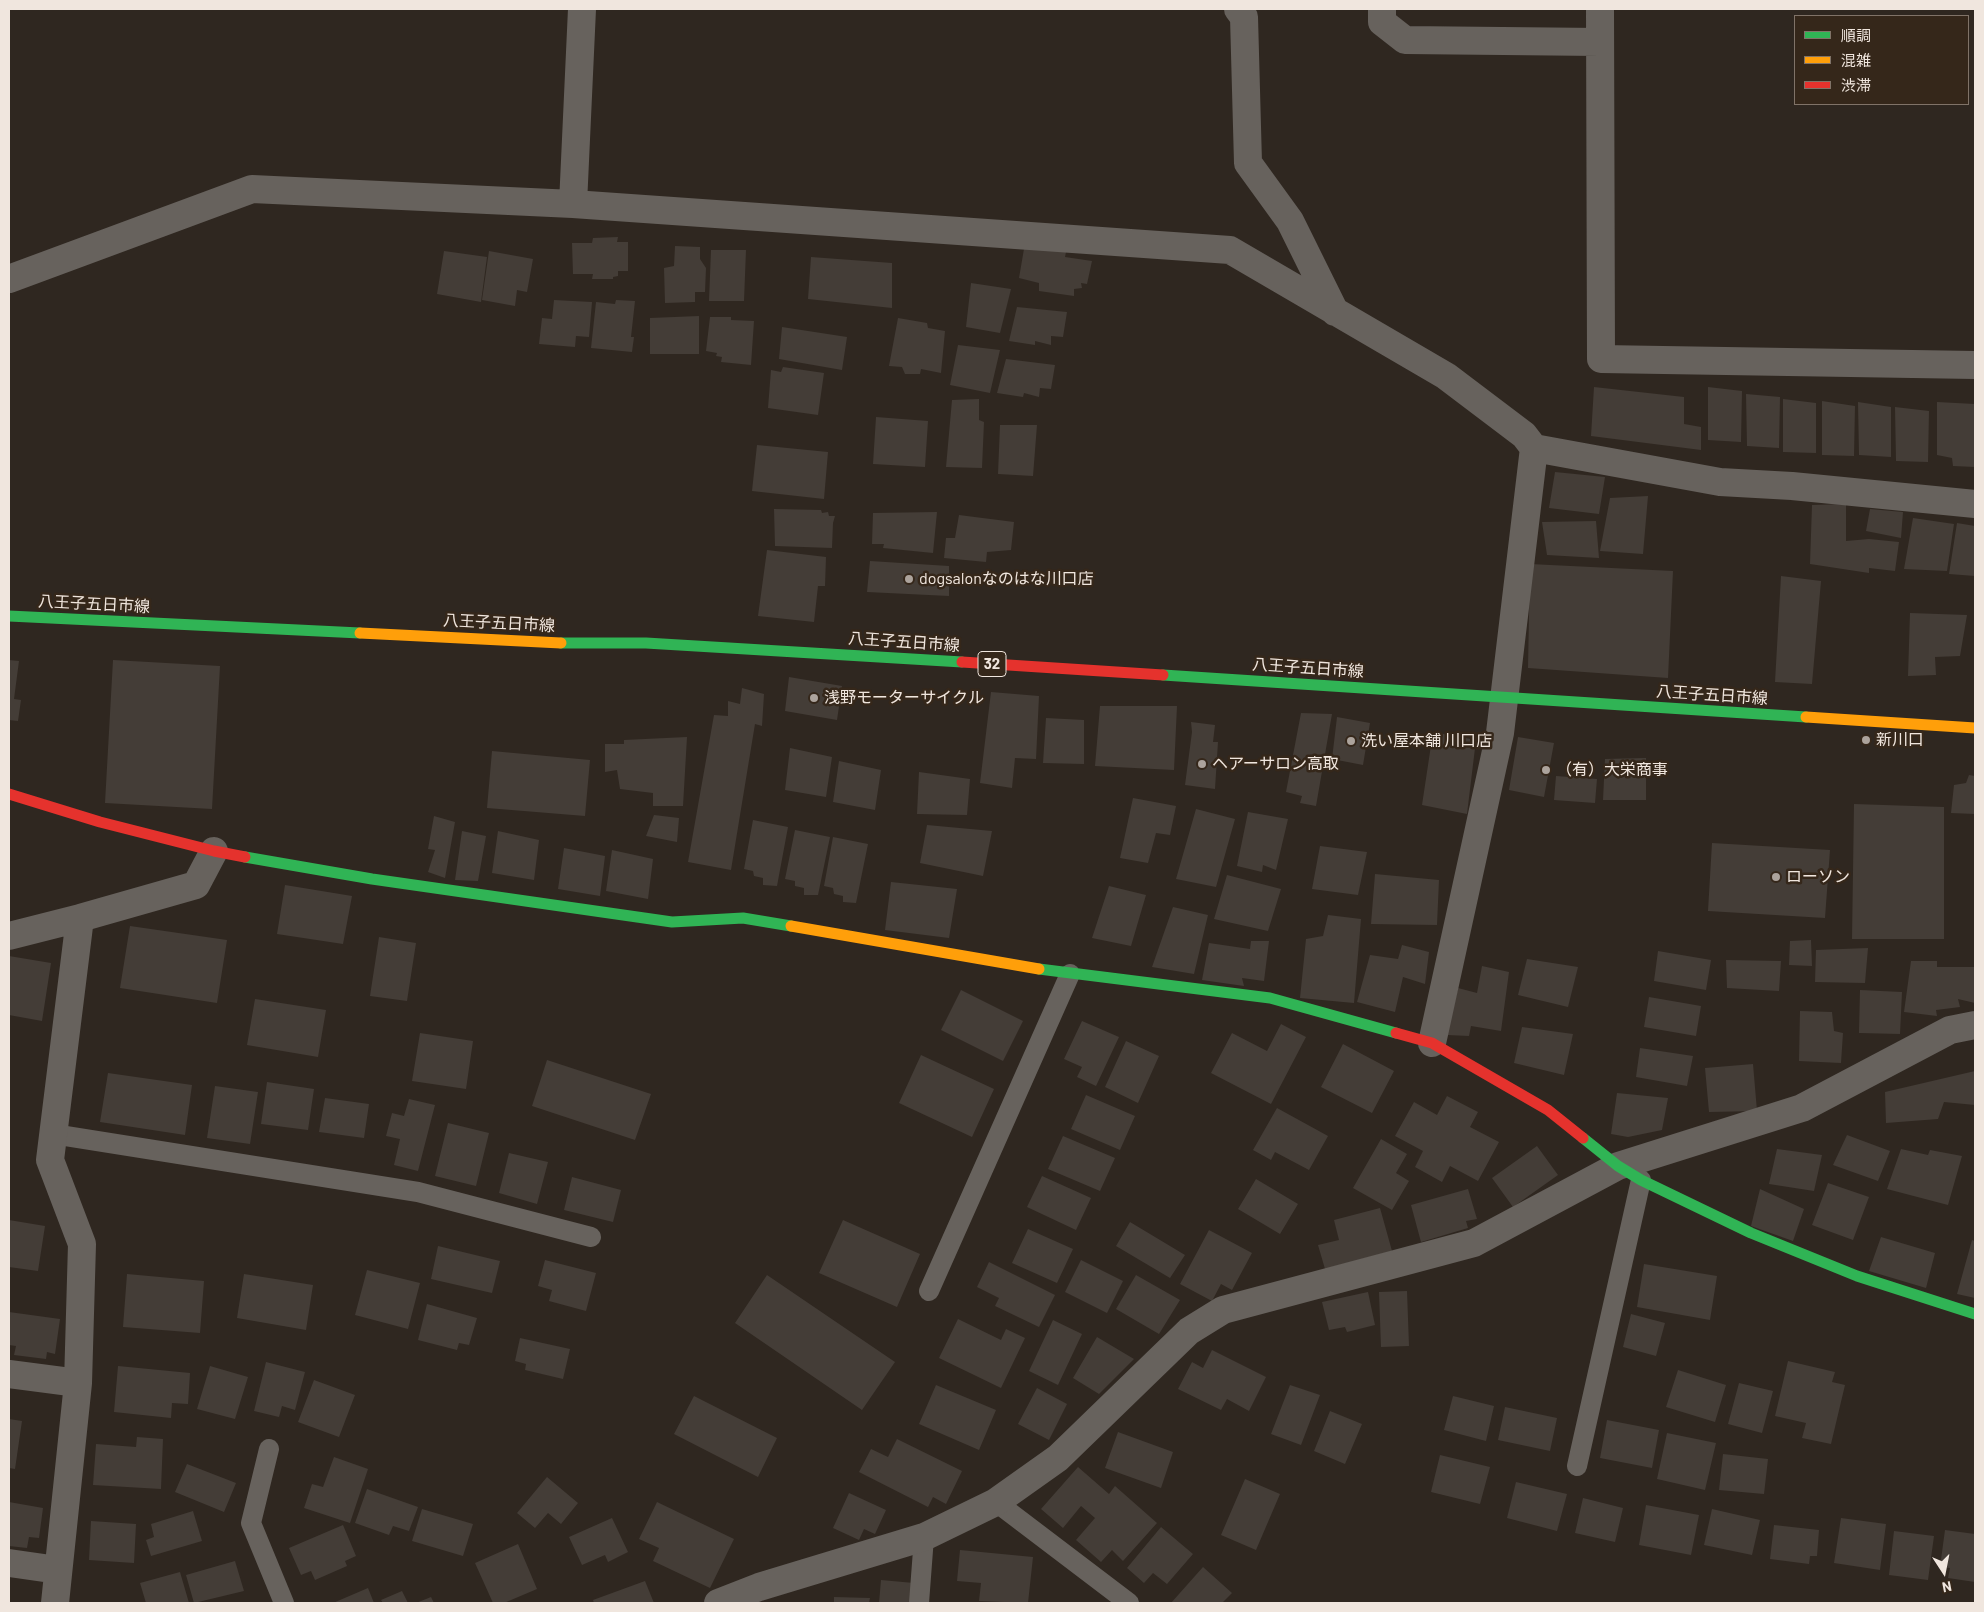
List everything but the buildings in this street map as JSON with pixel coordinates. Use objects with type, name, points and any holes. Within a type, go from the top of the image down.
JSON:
[{"type":"street","points":[[573,204],[582,9]]},
{"type":"street","points":[[1238,9],[1244,17],[1248,163],[1290,221],[1335,312]]},
{"type":"street","points":[[1382,9],[1382,22],[1406,40],[1600,42]]},
{"type":"street","points":[[1600,9],[1601,359],[1975,365]]},
{"type":"street","points":[[9,279],[252,189],[573,204],[1230,250],[1446,376],[1524,436],[1534,448],[1720,482],[1792,486],[1975,504]]},
{"type":"street","points":[[1432,1043],[1500,733],[1534,448]]},
{"type":"street","name":"八王子五日市線","points":[[9,616],[588,644],[646,643],[876,656],[1975,728]]},
{"type":"street","points":[[9,794],[100,822],[214,851],[372,879],[672,922],[743,918],[1070,974],[1270,998],[1432,1043],[1548,1110],[1618,1166],[1641,1180],[1752,1233],[1857,1276],[1975,1314]]},
{"type":"street","points":[[9,936],[196,885],[214,851]]},
{"type":"street","points":[[55,1603],[78,1383],[82,1244],[50,1160],[80,918]]},
{"type":"street","points":[[718,1603],[759,1586],[924,1537],[996,1502],[1058,1458],[1189,1331],[1223,1310],[1474,1243],[1618,1166],[1802,1108],[1950,1030],[1975,1025]]},
{"type":"street","points":[[9,1374],[78,1383]]},
{"type":"street","points":[[9,1563],[58,1570]]},
{"type":"lane","points":[[928,1291],[1070,974]]},
{"type":"lane","points":[[53,1134],[418,1192],[591,1237]]},
{"type":"lane","points":[[1577,1466],[1641,1180]]},
{"type":"lane","points":[[269,1449],[251,1523],[284,1603]]},
{"type":"lane","points":[[996,1502],[1129,1603]]},
{"type":"lane","points":[[919,1603],[924,1537]]},
{"type":"traffic: fast","points":[[9,616],[360,633]]},
{"type":"traffic: fast","points":[[561,643],[646,643],[962,662]]},
{"type":"traffic: fast","points":[[1163,675],[1806,717]]},
{"type":"traffic: fast","points":[[245,857],[372,879],[672,922],[743,918],[791,926]]},
{"type":"traffic: fast","points":[[1039,969],[1270,998],[1396,1033]]},
{"type":"traffic: fast","points":[[1583,1138],[1618,1166],[1641,1180],[1751,1233],[1857,1276],[1975,1314]]},
{"type":"traffic: slow","points":[[360,633],[561,643]]},
{"type":"traffic: slow","points":[[1806,717],[1975,728]]},
{"type":"traffic: slow","points":[[791,926],[1039,969]]},
{"type":"traffic: jam","points":[[962,662],[1163,675]]},
{"type":"traffic: jam","points":[[9,794],[100,822],[245,857]]},
{"type":"traffic: jam","points":[[1396,1033],[1432,1043],[1548,1110],[1583,1138]]},
{"type":"place","name":"dogsalonなのはな川口店","points":[[909,579]]},
{"type":"place","name":"浅野モーターサイクル","points":[[814,698]]},
{"type":"place","name":"新川口","points":[[1866,740]]},
{"type":"place","name":"洗い屋本舗 川口店","points":[[1351,741]]},
{"type":"place","name":"ヘアーサロン高取","points":[[1202,764]]},
{"type":"place","name":"（有）大栄商事","points":[[1546,770]]},
{"type":"place","name":"ローソン","points":[[1776,877]]}]
